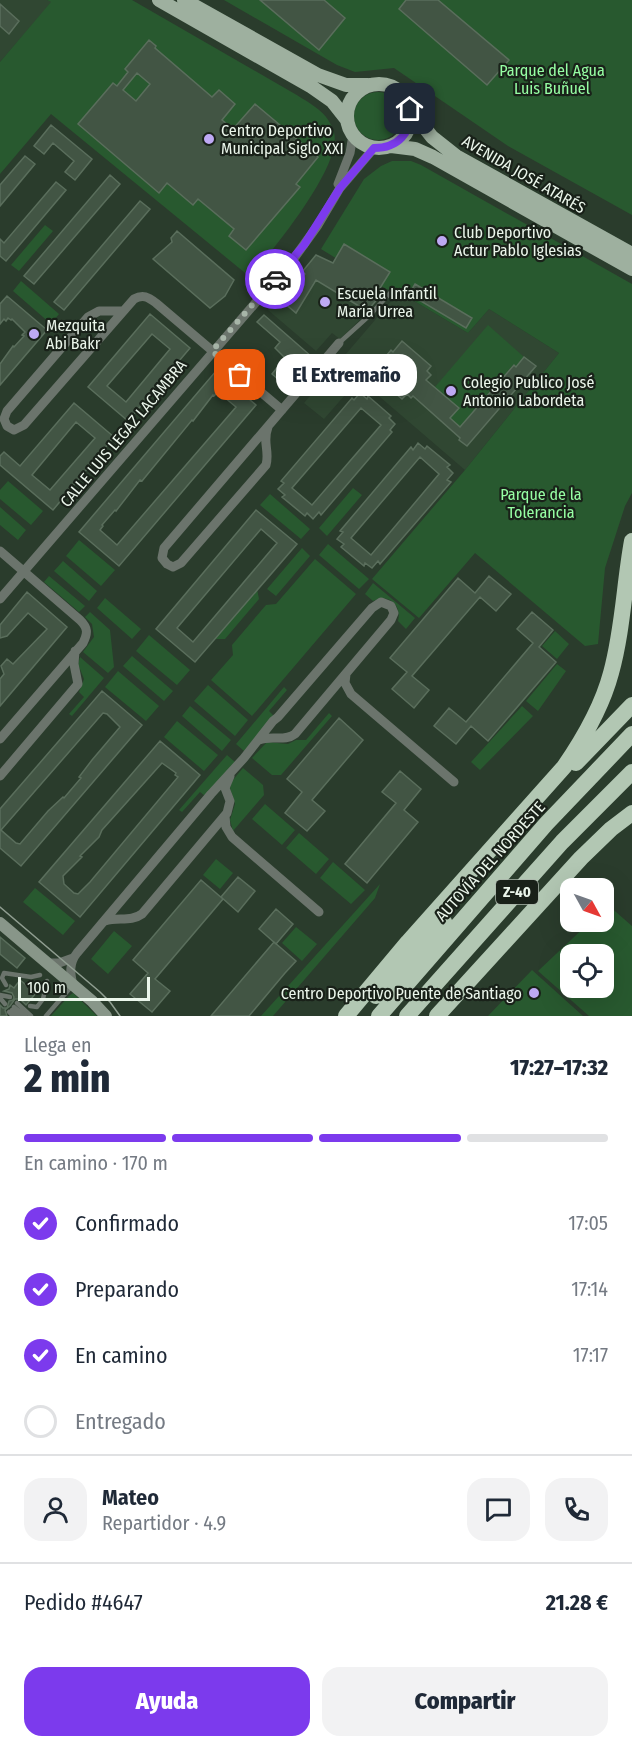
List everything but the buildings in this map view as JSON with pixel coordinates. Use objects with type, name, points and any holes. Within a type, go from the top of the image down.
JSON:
[{"type":"highway","points":[[346,1016],[408,942],[564,767],[583,739],[611,673],[632,541]]},
{"type":"highway","points":[[493,848],[532,811],[632,705]]},
{"type":"highway","name":"AUTOVÍA DEL NORDESTE","points":[[379,1016],[546,824],[632,735]]},
{"type":"highway","name":"Z-40","points":[[407,1016],[535,872],[632,772]]},
{"type":"highway","points":[[420,1016],[534,885],[632,780]]},
{"type":"highway","points":[[437,1016],[581,858],[611,829],[632,813]]},
{"type":"highway","points":[[357,1016],[503,857],[546,824]]},
{"type":"main road","points":[[159,0],[312,87],[332,101],[346,120],[352,135],[366,146],[374,148],[391,146],[405,135],[411,118],[410,109],[402,93],[394,87],[377,83],[368,85],[338,83],[318,75],[184,0]]},
{"type":"main road","points":[[346,120],[346,111],[354,95],[368,85]]},
{"type":"main road","name":"AVENIDA JOSÉ ATARÉS","points":[[410,109],[437,142],[456,156],[632,254]]},
{"type":"main road","name":"AVENIDA JOSÉ ATARÉS","points":[[391,146],[415,149],[433,157],[632,269]]},
{"type":"main road","points":[[0,923],[106,1016]]},
{"type":"street","name":"CALLE LUIS LEGAZ LACAMBRA","points":[[333,200],[347,162],[352,135]]},
{"type":"street","name":"CALLE LUIS LEGAZ LACAMBRA","points":[[0,600],[304,245],[346,180],[374,148]]},
{"type":"street","points":[[123,311],[95,313],[88,317],[6,411],[3,419],[7,426],[14,430],[24,426],[123,311],[138,297],[150,298],[282,410]]},
{"type":"street","points":[[95,313],[106,318],[107,331]]},
{"type":"street","points":[[267,427],[264,440],[266,465],[181,563],[173,567],[167,564],[162,558],[164,548],[246,450],[339,343]]},
{"type":"street","points":[[246,450],[257,447],[266,451]]},
{"type":"street","points":[[0,551],[80,620],[88,633],[0,739]]},
{"type":"street","points":[[46,963],[64,962],[73,958],[375,604],[381,602],[388,604],[394,610],[393,617],[295,734],[291,738],[268,737],[259,740]]},
{"type":"street","points":[[0,776],[78,684],[74,664],[75,651]]},
{"type":"street","points":[[56,674],[67,671],[75,677],[78,684]]},
{"type":"street","points":[[346,674],[346,685],[351,694],[454,782]]},
{"type":"street","points":[[328,695],[339,691],[351,694]]},
{"type":"street","points":[[279,717],[276,728],[284,738]]},
{"type":"street","points":[[105,921],[117,918],[131,919],[142,914],[225,816],[230,803],[225,788],[233,771]]},
{"type":"street","points":[[207,800],[218,796],[230,803]]},
{"type":"street","points":[[225,816],[226,827],[232,837],[319,912]]},
{"type":"street","points":[[207,837],[218,833],[232,837]]},
{"type":"street","points":[[124,898],[121,909],[131,919]]},
{"type":"street","points":[[73,958],[70,971],[73,985]]},
{"type":"lane","points":[[339,343],[392,291]]},
{"type":"lane","points":[[6,985],[2,978],[4,973],[31,977],[40,975]]},
{"type":"lane","points":[[30,1006],[37,1007],[43,999],[47,981]]},
{"type":"lane","points":[[46,1016],[73,985]]},
{"type":"lane","points":[[0,996],[7,1001]]},
{"type":"lane","points":[[13,1010],[19,1016]]},
{"type":"lane","points":[[13,1010],[25,1016]]},
{"type":"lane","points":[[13,1010],[31,1016]]},
{"type":"shaded area","points":[[0,0],[47,0],[52,2],[0,62]]},
{"type":"shaded area","name":"Escuela Infantil María Urrea","points":[[316,255],[375,289],[381,295],[368,312],[340,339],[332,333],[316,351],[268,310]]},
{"type":"shaded area","name":"Colegio Publico José Antonio Labordeta","points":[[399,292],[468,333],[489,309],[559,353],[465,470],[359,379],[324,419],[304,403]]},
{"type":"green space","name":"Centro Deportivo Municipal Siglo XXI","points":[[47,0],[132,0],[295,94],[318,109],[328,119],[334,132],[334,147],[328,165],[304,208],[250,277],[51,114],[0,174],[0,62],[51,2]]},
{"type":"green space","name":"Parque del Agua Luis Buñuel","points":[[224,0],[632,0],[632,215],[508,146],[394,68],[355,72],[337,65]]},
{"type":"green space","points":[[373,92],[383,92],[395,99],[402,111],[402,121],[395,133],[383,140],[373,140],[358,129],[354,121],[354,111],[365,96]]},
{"type":"green space","name":"Parque de la Tolerancia","points":[[392,161],[411,161],[421,165],[632,284],[632,493],[625,506],[605,568],[598,644],[585,646],[475,553],[419,618],[372,579],[465,470],[559,353],[489,309],[468,333],[399,292],[386,289],[321,249],[364,179]]},
{"type":"green space","points":[[45,225],[53,231],[19,271],[11,265]]},
{"type":"green space","points":[[21,281],[59,314],[51,324],[13,291]]},
{"type":"green space","points":[[488,325],[524,357],[516,367],[513,365],[460,427],[450,418],[458,408],[435,387]]},
{"type":"green space","points":[[8,481],[43,511],[31,525],[0,499],[0,490]]},
{"type":"green space","points":[[353,488],[362,495],[327,536],[319,528]]},
{"type":"green space","points":[[270,494],[310,529],[301,539],[260,505]]},
{"type":"green space","points":[[0,507],[26,530],[18,540],[0,525]]},
{"type":"green space","points":[[79,540],[115,570],[101,586],[66,556]]},
{"type":"green space","points":[[328,544],[369,579],[359,589],[319,555]]},
{"type":"green space","points":[[302,548],[310,556],[276,596],[267,589]]},
{"type":"green space","points":[[315,559],[356,594],[252,716],[211,680],[233,655],[232,645],[266,605],[276,604]]},
{"type":"green space","points":[[63,561],[97,591],[89,601],[54,571]]},
{"type":"green space","points":[[49,576],[85,606],[79,612],[44,582]]},
{"type":"green space","points":[[373,583],[415,618],[406,629],[398,621],[398,610],[393,602],[384,598],[373,601],[365,594]]},
{"type":"green space","points":[[257,589],[259,599],[225,639],[215,639]]},
{"type":"green space","points":[[105,598],[141,629],[132,639],[97,608]]},
{"type":"green space","points":[[90,612],[110,630],[114,667],[108,673],[83,652],[94,637],[92,624],[85,617]]},
{"type":"green space","points":[[555,631],[569,644],[557,659],[542,646]]},
{"type":"green space","points":[[149,635],[190,670],[177,685],[136,651]]},
{"type":"green space","points":[[132,656],[173,691],[164,701],[123,666]]},
{"type":"green space","points":[[80,657],[104,678],[72,716],[69,714],[84,697],[79,692],[84,679],[78,664]]},
{"type":"green space","points":[[557,664],[566,671],[538,711],[526,701]]},
{"type":"green space","points":[[118,671],[159,706],[146,721],[105,687]]},
{"type":"green space","points":[[208,685],[248,720],[235,736],[194,701]]},
{"type":"green space","points":[[284,687],[287,690],[269,711],[274,716],[244,751],[236,744]]},
{"type":"green space","points":[[190,706],[231,740],[222,751],[182,716]]},
{"type":"green space","points":[[522,706],[533,716],[480,770],[471,762]]},
{"type":"green space","points":[[329,713],[332,716],[281,775],[272,775],[252,758],[267,742],[288,744],[296,740],[306,740]]},
{"type":"green space","points":[[177,721],[218,755],[204,771],[164,737]]},
{"type":"green space","points":[[227,755],[235,762],[205,796],[200,792],[182,812],[179,810]]},
{"type":"green space","points":[[243,768],[263,785],[264,795],[233,831],[230,820],[235,804],[230,788],[232,781]]},
{"type":"green space","points":[[265,804],[295,830],[282,845],[252,819]]},
{"type":"green space","points":[[299,833],[329,859],[316,874],[286,848]]},
{"type":"green space","points":[[216,859],[233,873],[220,889],[203,875]]},
{"type":"green space","points":[[333,862],[365,890],[351,904],[320,878]]},
{"type":"green space","points":[[380,884],[375,898],[273,1016],[261,1016]]},
{"type":"green space","points":[[35,888],[75,921],[63,935],[23,902]]},
{"type":"green space","points":[[614,910],[632,926],[632,1016],[589,1016],[569,998],[614,998],[614,944],[567,944],[579,932],[614,932]]},
{"type":"green space","points":[[296,927],[317,944],[302,961],[282,943]]},
{"type":"green space","points":[[114,931],[132,946],[108,974],[91,959]]},
{"type":"green space","points":[[560,950],[560,990],[538,971]]},
{"type":"green space","name":"Centro Deportivo Puente de Santiago","points":[[532,970],[560,995],[560,998],[563,998],[583,1016],[488,1016]]},
{"type":"green space","points":[[73,993],[97,1016],[51,1016]]},
{"type":"tram line","points":[[0,907],[100,992],[120,1016]]},
{"type":"way so far","points":[[240,375],[212,351],[275,279]]},
{"type":"place","name":"Centro Deportivo Municipal Siglo XXI","points":[[209,139]]},
{"type":"place","name":"Club Deportivo Actur Pablo Iglesias","points":[[442,241]]},
{"type":"place","name":"Escuela Infantil María Urrea","points":[[325,302]]},
{"type":"place","name":"Mezquita Abi Bakr","points":[[34,334]]},
{"type":"place","name":"El Extremaño","points":[[240,375]]},
{"type":"place","name":"Colegio Publico José Antonio Labordeta","points":[[451,391]]},
{"type":"place","name":"Centro Deportivo Puente de Santiago","points":[[534,993]]},
{"type":"route","points":[[275,279],[304,245],[340,188],[374,148],[391,146],[405,135],[411,118],[410,109]]}]
